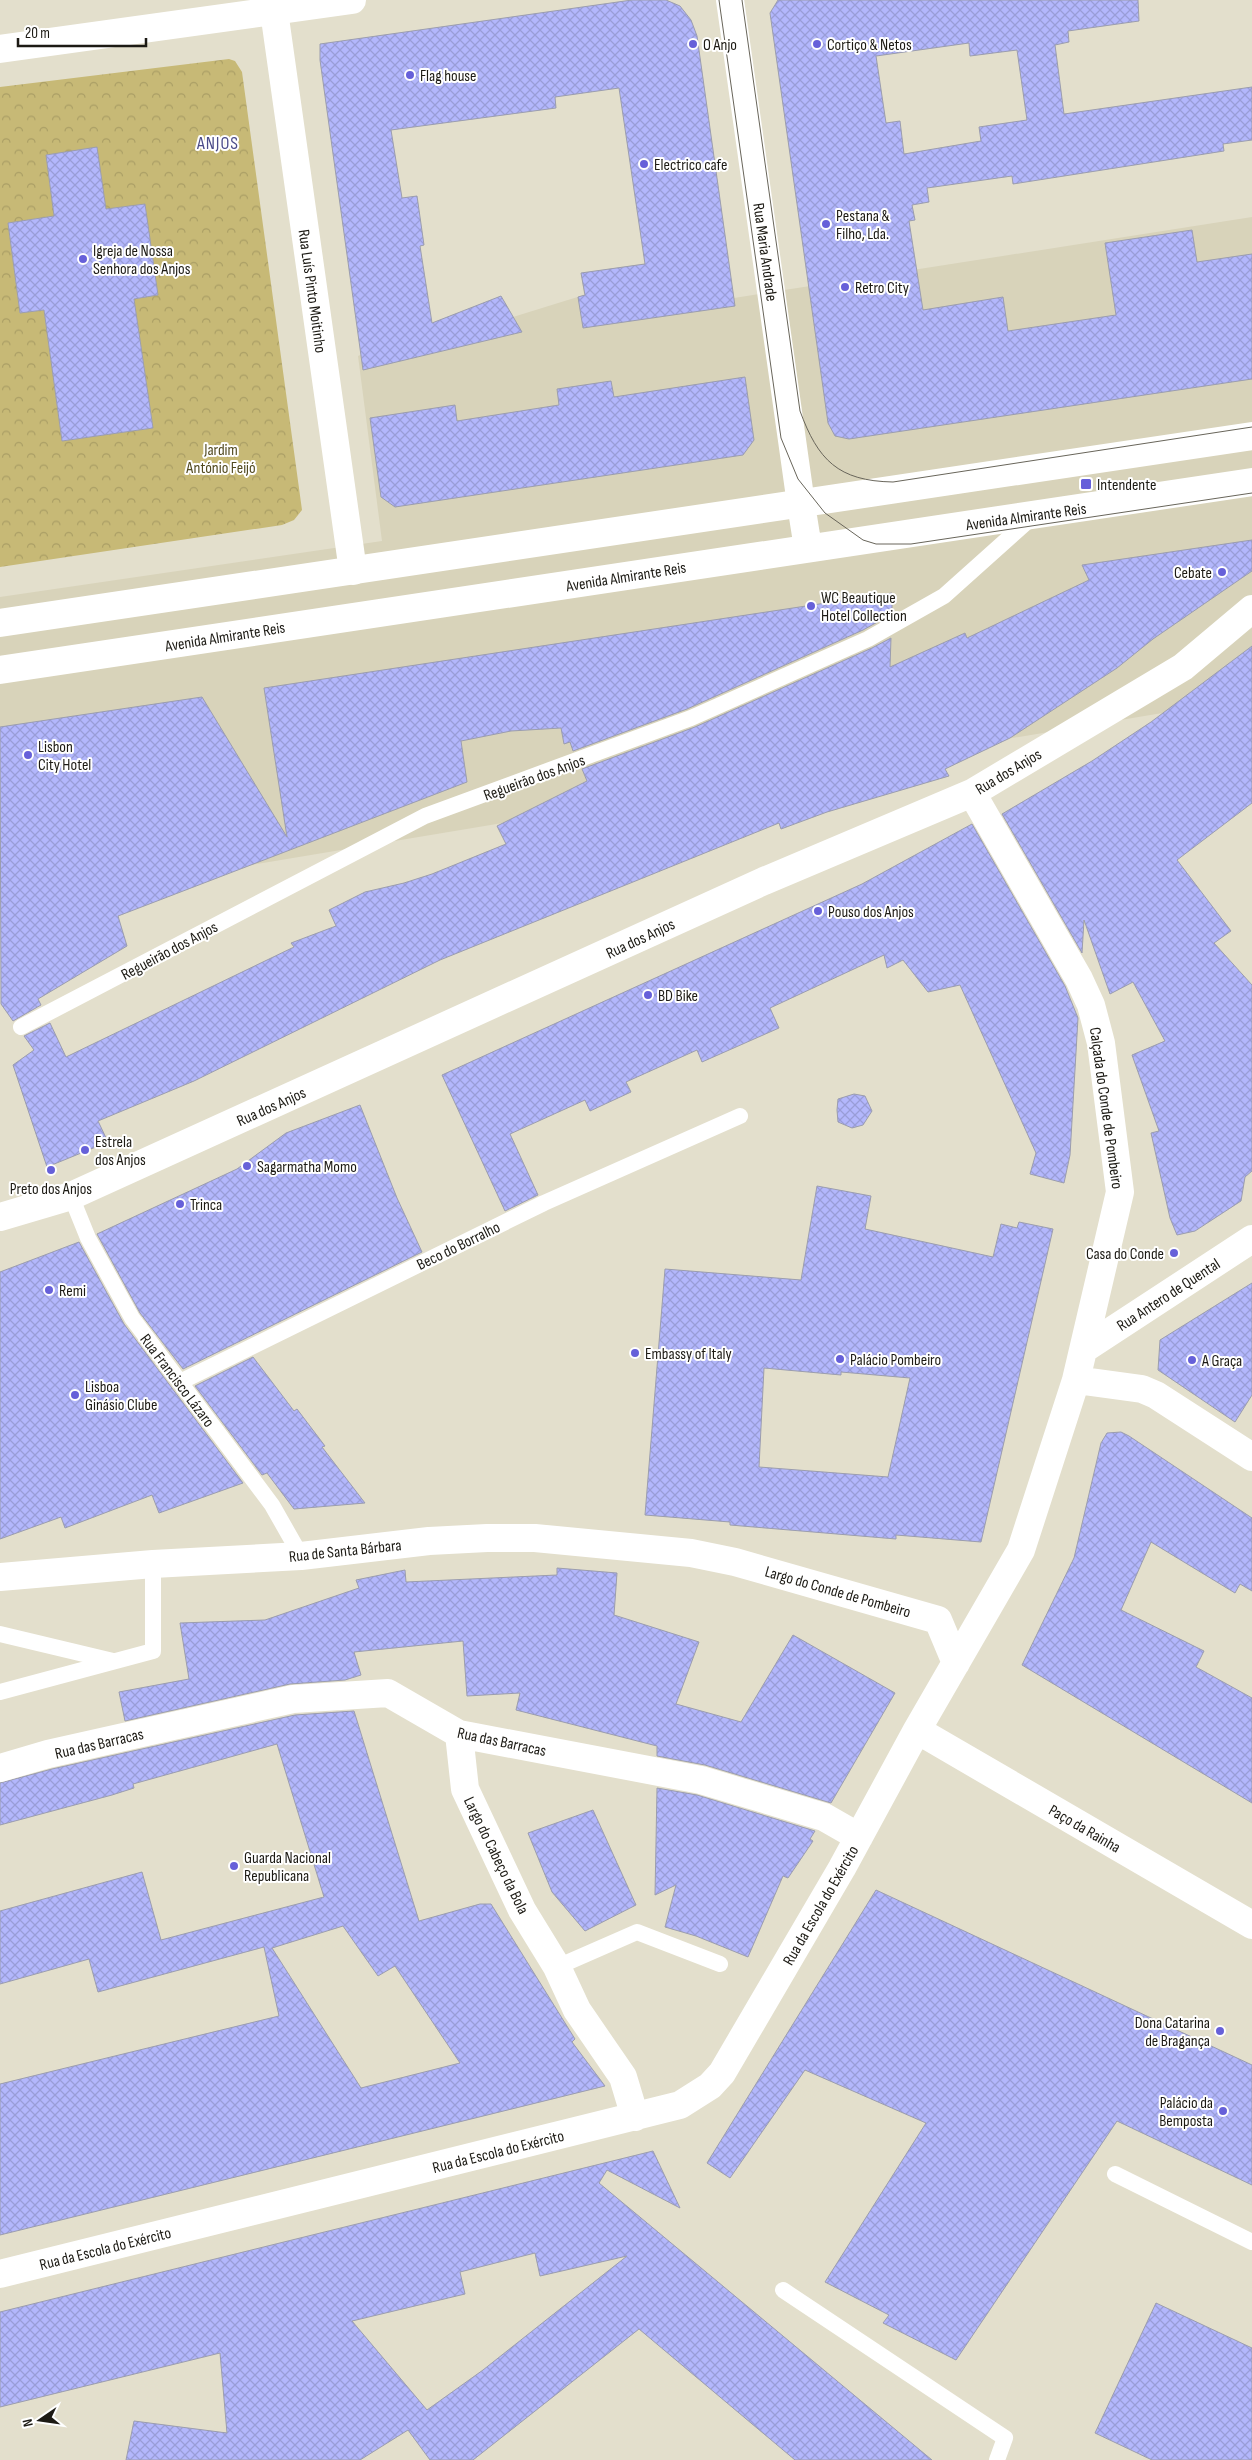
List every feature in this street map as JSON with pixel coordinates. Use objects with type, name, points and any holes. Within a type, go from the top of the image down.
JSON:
[{"type":"street","points":[[0,49],[352,0]]},
{"type":"street","name":"Rua Maria Andrade","points":[[730,0],[808,548]]},
{"type":"street","name":"Rua Luís Pinto Moitinho","points":[[274,11],[352,571]]},
{"type":"street","points":[[0,624],[1252,436]]},
{"type":"street","name":"Avenida Almirante Reis","points":[[0,670],[1252,482]]},
{"type":"street","name":"Rua dos Anjos","points":[[0,1217],[70,1196],[764,881],[972,793],[1183,667],[1252,609]]},
{"type":"street","name":"Calçada do Conde de Pombeiro","points":[[956,1664],[1021,1550],[1076,1380],[1120,1192],[1101,1043],[1091,1004],[1079,979],[972,793]]},
{"type":"street","name":"Rua Antero de Quental","points":[[1084,1349],[1252,1239]]},
{"type":"street","points":[[1076,1380],[1142,1389],[1156,1395],[1252,1457]]},
{"type":"street","name":"Rua de Santa Bárbara","points":[[0,1577],[153,1564],[301,1556],[429,1542],[487,1538],[535,1538],[691,1552]]},
{"type":"street","name":"Largo do Conde de Pombeiro","points":[[691,1552],[735,1562],[938,1620],[956,1664]]},
{"type":"street","points":[[859,1838],[956,1664]]},
{"type":"street","name":"Rua das Barracas","points":[[0,1768],[48,1754],[293,1699],[388,1693],[459,1734],[701,1780],[824,1817],[859,1838]]},
{"type":"street","name":"Paço da Rainha","points":[[918,1730],[1252,1925]]},
{"type":"street","name":"Largo do Cabeço da Bola","points":[[459,1734],[465,1789],[522,1910],[557,1968],[577,2010],[623,2077],[635,2117]]},
{"type":"street","name":"Rua da Escola do Exército","points":[[0,2274],[635,2117],[680,2105],[696,2097],[710,2086],[722,2072],[859,1838]]},
{"type":"lane","name":"Regueirão dos Anjos","points":[[21,1027],[425,816],[691,718],[868,638],[944,596],[1017,528],[1036,514]]},
{"type":"lane","name":"Beco do Borralho","points":[[180,1382],[544,1203],[740,1116]]},
{"type":"lane","name":"Rua Francisco Lázaro","points":[[70,1196],[88,1238],[132,1318],[272,1505],[301,1556]]},
{"type":"lane","points":[[0,1692],[153,1651],[153,1564]]},
{"type":"lane","points":[[0,1634],[115,1661]]},
{"type":"lane","points":[[557,1968],[637,1932],[720,1964]]},
{"type":"lane","points":[[1115,2174],[1252,2242]]},
{"type":"lane","points":[[783,2290],[1005,2438],[997,2460]]},
{"type":"shaded area","points":[[1252,217],[1252,698],[0,907],[0,597],[382,541],[358,356],[432,323],[501,296],[513,317],[584,295],[581,273],[727,251],[734,298]]},
{"type":"green space","name":"Jardim António Feijó","points":[[229,59],[235,61],[242,72],[302,510],[294,520],[282,525],[0,567],[0,87]],"holes":[[[97,148],[106,209],[145,204],[158,295],[134,299],[153,428],[62,441],[44,310],[20,313],[8,223],[54,216],[46,155]]]},
{"type":"building","points":[[632,0],[666,0],[680,6],[691,20],[697,36],[735,306],[583,328],[578,297],[585,295],[581,273],[645,264],[619,88],[555,97],[556,108],[391,130],[402,198],[417,196],[424,245],[420,246],[432,323],[501,296],[522,332],[363,370],[320,60],[320,44]]},
{"type":"building","points":[[778,0],[1138,0],[1139,21],[1068,31],[1069,42],[1055,45],[1064,114],[1252,87],[1252,140],[1223,144],[1224,151],[1013,184],[1012,176],[927,188],[929,202],[912,205],[915,220],[909,221],[923,310],[1003,297],[1008,331],[1116,315],[1105,243],[1192,230],[1197,262],[1252,254],[1252,379],[849,439],[835,436],[828,423],[770,13]],"holes":[[[969,43],[970,56],[1017,50],[1027,120],[979,127],[981,141],[904,154],[900,121],[886,123],[876,56]]]},
{"type":"building","name":"Igreja de Nossa Senhora dos Anjos","points":[[97,147],[106,209],[145,204],[158,295],[134,299],[153,428],[62,441],[44,310],[20,313],[8,223],[54,216],[46,155]]},
{"type":"building","points":[[745,377],[754,440],[743,455],[395,507],[381,497],[370,418],[455,405],[457,421],[559,405],[557,389],[611,381],[614,397]]},
{"type":"building","points":[[1252,540],[1252,571],[1153,639],[1117,668],[1010,738],[945,769],[949,776],[827,812],[781,829],[779,823],[440,960],[194,1081],[98,1121],[108,1142],[47,1167],[13,1065],[34,1050],[24,1036],[50,1023],[66,1057],[294,947],[291,943],[336,926],[329,910],[365,892],[432,874],[506,844],[497,826],[587,781],[582,769],[695,727],[891,638],[890,667],[965,633],[967,638],[1089,580],[1082,565]]},
{"type":"building","points":[[892,593],[892,614],[863,630],[687,709],[573,751],[570,742],[564,744],[561,728],[511,731],[461,741],[467,782],[118,916],[127,946],[38,999],[41,1005],[13,1021],[1,1004],[0,727],[202,697],[287,837],[264,688]]},
{"type":"building","points":[[1252,646],[1252,803],[1177,860],[1231,931],[1214,943],[1252,985],[1252,1171],[1245,1177],[1241,1201],[1195,1231],[1177,1235],[1170,1218],[1151,1133],[1159,1131],[1132,1055],[1165,1041],[1133,982],[1110,994],[1084,920],[1082,953],[1002,814],[1092,761],[1151,722]]},
{"type":"building","points":[[972,824],[1065,986],[1078,1018],[1070,1155],[1064,1183],[1030,1174],[1036,1153],[960,985],[928,992],[903,960],[887,968],[884,955],[770,1008],[779,1028],[702,1062],[697,1050],[626,1082],[631,1092],[590,1111],[585,1100],[510,1134],[538,1195],[505,1211],[442,1075],[862,884]]},
{"type":"building","points":[[854,1094],[865,1096],[872,1111],[863,1125],[852,1128],[838,1122],[837,1110],[838,1099]]},
{"type":"building","points":[[360,1105],[397,1198],[422,1252],[183,1369],[140,1313],[97,1234],[237,1169],[286,1133]]},
{"type":"building","name":"Palácio Pombeiro","points":[[817,1186],[871,1196],[865,1229],[993,1257],[1001,1224],[1017,1228],[1019,1222],[1053,1229],[981,1542],[896,1535],[896,1539],[730,1525],[730,1522],[645,1515],[665,1269],[801,1280]],"holes":[[[764,1368],[841,1375],[841,1372],[910,1378],[888,1477],[759,1467]]]},
{"type":"building","name":"Lisboa Ginásio Clube","points":[[79,1242],[124,1324],[243,1483],[159,1513],[152,1495],[65,1528],[61,1517],[0,1539],[0,1272]]},
{"type":"building","points":[[1252,1283],[1252,1395],[1235,1422],[1158,1370],[1160,1340]]},
{"type":"building","points":[[253,1357],[294,1411],[297,1409],[325,1446],[322,1447],[365,1503],[294,1509],[267,1473],[262,1475],[195,1386]]},
{"type":"building","points":[[1121,1432],[1252,1518],[1252,1591],[1240,1584],[1235,1593],[1151,1542],[1121,1610],[1204,1651],[1196,1667],[1252,1698],[1252,1803],[1022,1665],[1074,1558],[1101,1443],[1107,1433]]},
{"type":"building","points":[[557,1568],[617,1573],[614,1615],[699,1642],[676,1704],[741,1722],[793,1635],[895,1693],[831,1803],[705,1765],[657,1756],[657,1746],[516,1710],[520,1693],[467,1696],[463,1641],[354,1652],[361,1675],[345,1680],[290,1684],[125,1721],[119,1692],[189,1679],[180,1623],[265,1620],[359,1588],[356,1580],[405,1570],[406,1582],[557,1575]]},
{"type":"building","points":[[354,1711],[419,1921],[480,1904],[491,1904],[575,2039],[572,2042],[605,2086],[0,2235],[0,2084],[279,2016],[264,1947],[98,1992],[89,1959],[0,1984],[0,1911],[142,1872],[161,1940],[324,1897],[277,1744],[133,1784],[134,1788],[112,1795],[0,1825],[0,1783],[52,1769],[295,1715]],"holes":[[[343,1926],[378,1976],[395,1966],[460,2063],[361,2088],[272,1948]]]},
{"type":"building","points":[[657,1788],[697,1795],[815,1831],[810,1839],[813,1841],[788,1878],[783,1876],[748,1957],[696,1936],[665,1927],[676,1885],[655,1895]]},
{"type":"building","points":[[593,1810],[636,1905],[585,1931],[552,1892],[528,1833]]},
{"type":"building","points":[[876,1890],[1252,2065],[1252,2185],[1117,2121],[956,2360],[883,2323],[889,2315],[825,2282],[926,2123],[805,2070],[730,2178],[707,2163]]},
{"type":"building","points":[[653,2151],[680,2208],[607,2170],[599,2183],[932,2460],[795,2460],[639,2329],[473,2460],[430,2460],[408,2430],[360,2460],[126,2460],[134,2421],[227,2433],[220,2353],[0,2407],[0,2312]],"holes":[[[535,2253],[540,2276],[627,2256],[483,2370],[427,2410],[352,2321],[465,2294],[460,2272]]]},
{"type":"building","points":[[1156,2303],[1252,2348],[1252,2460],[1152,2460],[1095,2433]]},
{"type":"tram line","points":[[719,0],[781,438],[798,479],[825,513],[863,540],[876,544],[911,544],[1252,493]]},
{"type":"tram line","points":[[742,0],[800,411],[814,443],[833,464],[844,472],[858,477],[874,481],[893,482],[1252,427]]},
{"type":"place","name":"O Anjo","points":[[693,44]]},
{"type":"place","name":"Cortiço & Netos","points":[[817,44]]},
{"type":"place","name":"Flag house","points":[[410,75]]},
{"type":"place","name":"Electrico cafe","points":[[644,164]]},
{"type":"place","name":"Pestana & Filho, Lda.","points":[[826,224]]},
{"type":"place","name":"Igreja de Nossa Senhora dos Anjos","points":[[83,259]]},
{"type":"place","name":"Retro City","points":[[845,287]]},
{"type":"place","name":"Intendente","points":[[1086,484]]},
{"type":"place","name":"Cebate","points":[[1222,572]]},
{"type":"place","name":"WC Beautique Hotel Collection","points":[[811,606]]},
{"type":"place","name":"Lisbon City Hotel","points":[[28,755]]},
{"type":"place","name":"Pouso dos Anjos","points":[[818,911]]},
{"type":"place","name":"BD Bike","points":[[648,995]]},
{"type":"place","name":"Estrela dos Anjos","points":[[85,1150]]},
{"type":"place","name":"Sagarmatha Momo","points":[[247,1166]]},
{"type":"place","name":"Preto dos Anjos","points":[[51,1170]]},
{"type":"place","name":"Trinca","points":[[180,1204]]},
{"type":"place","name":"Casa do Conde","points":[[1174,1253]]},
{"type":"place","name":"Remi","points":[[49,1290]]},
{"type":"place","name":"Embassy of Italy","points":[[635,1353]]},
{"type":"place","name":"Palácio Pombeiro","points":[[840,1359]]},
{"type":"place","name":"A Graça","points":[[1192,1360]]},
{"type":"place","name":"Lisboa Ginásio Clube","points":[[75,1395]]},
{"type":"place","name":"Guarda Nacional Republicana","points":[[234,1866]]},
{"type":"place","name":"Dona Catarina de Bragança","points":[[1220,2031]]},
{"type":"place","name":"Palácio da Bemposta","points":[[1223,2111]]},
{"type":"district","name":"ANJOS","points":[[218,143]]}]
